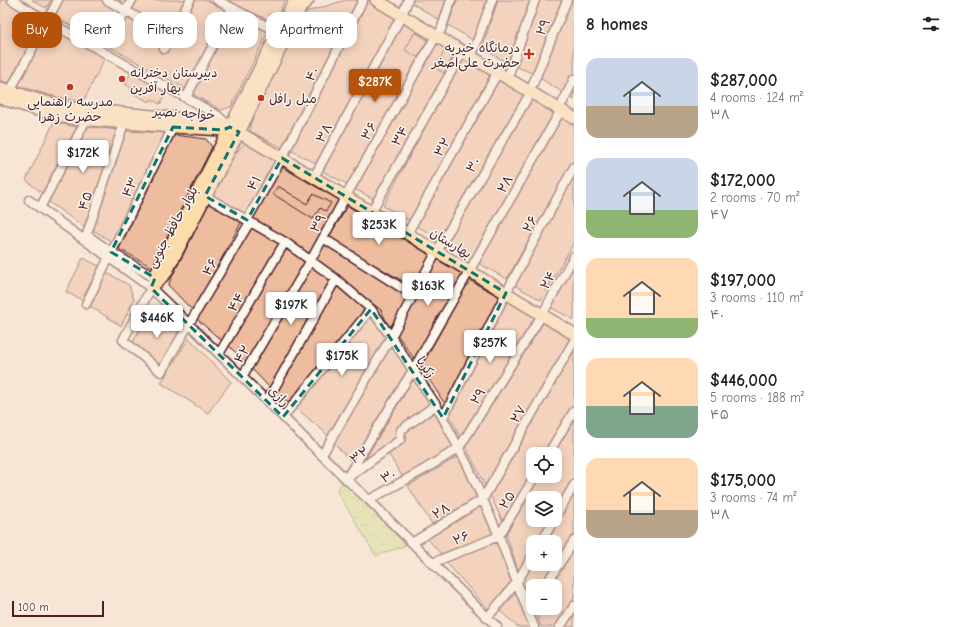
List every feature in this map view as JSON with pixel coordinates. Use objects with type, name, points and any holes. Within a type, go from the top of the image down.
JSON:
[{"type":"main road","name":"بلوار حافظ جنوبی","points":[[289,12],[294,0]]},
{"type":"main road","name":"بلوار حافظ جنوبی","points":[[153,283],[157,272],[301,6],[308,0]]},
{"type":"main road","points":[[376,0],[405,8]]},
{"type":"main road","points":[[391,0],[405,8],[463,51],[498,72],[532,88],[562,106],[574,118]]},
{"type":"main road","points":[[439,33],[474,50],[510,71],[532,88]]},
{"type":"main road","name":"بلوار حافظ جنوبی","points":[[153,283],[166,273],[205,196],[271,48]]},
{"type":"main road","name":"خواجه نصیر","points":[[5,89],[71,108],[215,126],[223,130],[234,130]]},
{"type":"main road","name":"خواجه نصیر","points":[[0,98],[68,118],[173,127],[215,126]]},
{"type":"main road","points":[[562,106],[574,109]]},
{"type":"main road","name":"بهارستان","points":[[234,130],[574,334]]},
{"type":"street","points":[[12,0],[32,12]]},
{"type":"street","points":[[52,12],[58,0]]},
{"type":"street","points":[[107,0],[133,15]]},
{"type":"street","points":[[126,11],[132,0]]},
{"type":"street","points":[[183,12],[190,0]]},
{"type":"street","points":[[218,0],[266,26]]},
{"type":"street","name":"۴۰","points":[[282,158],[363,0]]},
{"type":"street","name":"۳۶","points":[[346,196],[439,33],[451,0]]},
{"type":"street","points":[[474,50],[492,0]]},
{"type":"street","points":[[510,71],[535,0]]},
{"type":"street","name":"۲۹","points":[[532,88],[567,0]]},
{"type":"street","points":[[186,98],[232,8]]},
{"type":"street","name":"۳۸","points":[[314,177],[405,8]]},
{"type":"street","points":[[62,29],[217,115],[234,130]]},
{"type":"street","points":[[5,89],[30,48]]},
{"type":"street","name":"۳۴","points":[[371,212],[463,51]]},
{"type":"street","name":"۳۲","points":[[407,234],[498,72]]},
{"type":"street","points":[[562,106],[574,79]]},
{"type":"street","name":"۳۰","points":[[391,336],[437,251],[532,88]]},
{"type":"street","name":"۲۸","points":[[413,370],[562,106]]},
{"type":"street","points":[[40,208],[86,120]]},
{"type":"street","name":"۴۵","points":[[86,237],[124,123]]},
{"type":"street","name":"۴۳","points":[[86,304],[173,127]]},
{"type":"street","name":"۴۱","points":[[249,221],[282,158]]},
{"type":"street","name":"۲۶","points":[[443,418],[506,293],[574,167]]},
{"type":"street","name":"زکریا","points":[[205,196],[285,242],[336,279],[371,309],[391,336],[443,418],[483,499],[517,582],[526,599]]},
{"type":"street","name":"۳۹","points":[[311,260],[346,196]]},
{"type":"street","points":[[29,200],[110,254]]},
{"type":"street","name":"۴۶","points":[[189,324],[249,221]]},
{"type":"street","points":[[323,238],[413,295]]},
{"type":"street","name":"۴۴","points":[[219,354],[285,242]]},
{"type":"street","name":"رازی","points":[[110,254],[153,283],[189,324],[497,627]]},
{"type":"street","name":"۲۴","points":[[542,315],[574,256]]},
{"type":"street","name":"۴۲","points":[[242,377],[311,260]]},
{"type":"street","points":[[267,401],[336,279]]},
{"type":"street","points":[[153,283],[123,340],[161,372],[189,324]]},
{"type":"street","points":[[283,417],[371,309]]},
{"type":"street","name":"۲۹","points":[[459,448],[542,315]]},
{"type":"street","points":[[322,455],[391,336]]},
{"type":"street","name":"۲۷","points":[[483,499],[574,341]]},
{"type":"street","points":[[346,479],[413,370]]},
{"type":"street","name":"۳۲","points":[[346,479],[400,440],[401,430],[436,405]]},
{"type":"street","points":[[552,447],[574,411]]},
{"type":"street","name":"۳۰","points":[[369,500],[459,448]]},
{"type":"street","name":"۲۵","points":[[499,536],[531,483]]},
{"type":"street","points":[[562,505],[574,485]]},
{"type":"street","name":"۲۸","points":[[412,543],[483,499]]},
{"type":"street","name":"۲۶","points":[[432,563],[499,536]]},
{"type":"street","points":[[550,579],[574,541]]},
{"type":"street","points":[[487,618],[517,582],[526,567]]},
{"type":"street","points":[[560,627],[574,606]]},
{"type":"street","name":"زکریا","points":[[532,615],[534,627]]},
{"type":"highlighted area","points":[[173,127],[223,130],[230,127],[239,132],[205,196],[247,220],[282,158],[506,293],[443,418],[371,309],[283,417],[151,288],[155,278],[111,252]]},
{"type":"shaded area","name":"دبیرستان دخترانه بهار آفرین","points":[[107,58],[185,100],[180,110],[86,100]]},
{"type":"green space","points":[[343,481],[406,545],[376,556],[337,491]]},
{"type":"building","points":[[0,0],[9,0],[28,12],[12,12],[12,48],[32,48],[10,84],[0,80]]},
{"type":"building","points":[[32,0],[51,0],[46,8]]},
{"type":"building","points":[[61,0],[126,0],[119,12],[70,12],[70,25],[62,21],[62,12],[55,12]]},
{"type":"building","points":[[136,0],[187,0],[180,12],[135,12],[131,10]]},
{"type":"building","points":[[194,0],[207,0],[228,11],[205,12],[205,48],[209,48],[188,90],[111,48],[125,48],[125,18],[133,22],[133,48],[197,48],[197,12],[187,12]]},
{"type":"building","points":[[225,0],[285,0],[280,12],[266,12],[266,19],[258,15],[258,12],[251,12]]},
{"type":"building","points":[[346,0],[358,0],[352,12],[306,12]]},
{"type":"building","points":[[368,0],[397,16],[317,164],[288,149],[342,48],[357,48],[357,20]]},
{"type":"building","points":[[413,0],[446,0],[439,20],[412,3]]},
{"type":"building","points":[[457,0],[490,0],[476,42],[448,25]]},
{"type":"building","points":[[498,0],[531,0],[509,64],[482,48]]},
{"type":"building","points":[[537,0],[564,0],[534,74],[515,66]]},
{"type":"building","points":[[571,0],[574,0],[574,74],[565,94],[538,77]]},
{"type":"building","points":[[400,21],[429,37],[349,185],[320,170]]},
{"type":"building","points":[[258,26],[266,31],[266,36],[231,107],[221,110],[192,94],[216,48],[258,48]]},
{"type":"building","points":[[62,31],[70,36],[70,48],[92,48],[106,56],[83,102],[49,95],[16,85],[36,48],[62,48]]},
{"type":"building","points":[[415,32],[429,41],[419,58],[405,50]]},
{"type":"building","points":[[431,39],[460,54],[381,203],[351,187]]},
{"type":"building","points":[[286,48],[333,48],[282,148],[250,131],[250,120]]},
{"type":"building","points":[[445,50],[452,54],[453,57],[444,73],[435,68]]},
{"type":"building","points":[[462,58],[491,73],[412,222],[383,206]]},
{"type":"building","points":[[131,72],[167,91],[160,104],[151,99],[149,102],[131,92],[131,88],[125,84]]},
{"type":"building","points":[[498,79],[527,95],[444,241],[415,225]]},
{"type":"building","points":[[574,87],[574,100],[569,97]]},
{"type":"building","points":[[529,96],[557,112],[474,259],[446,243]]},
{"type":"building","points":[[561,116],[574,124],[574,159],[507,279],[478,263]]},
{"type":"building","points":[[54,122],[77,127],[42,193],[26,180]]},
{"type":"building","points":[[83,126],[118,130],[86,228],[47,201]]},
{"type":"building","points":[[125,131],[166,133],[112,242],[93,230]]},
{"type":"building","points":[[174,135],[206,139],[212,147],[152,267],[119,249]]},
{"type":"building","points":[[245,143],[278,162],[245,215],[212,196],[230,160]]},
{"type":"building","points":[[280,166],[341,201],[311,255],[251,218]]},
{"type":"building","points":[[574,175],[574,242],[541,300],[512,284]]},
{"type":"building","points":[[278,186],[307,204],[313,194],[331,203],[326,211],[320,208],[313,219],[273,194]]},
{"type":"building","points":[[209,203],[242,221],[193,311],[168,285]]},
{"type":"building","points":[[348,206],[430,255],[413,287],[328,238]]},
{"type":"building","points":[[251,227],[280,244],[223,342],[197,319]]},
{"type":"building","points":[[324,243],[409,295],[391,326],[388,325],[381,310],[315,259]]},
{"type":"building","points":[[285,249],[306,261],[246,363],[229,346]]},
{"type":"building","points":[[83,258],[101,267],[84,301],[66,292]]},
{"type":"building","points":[[436,259],[462,274],[415,360],[396,333]]},
{"type":"building","points":[[574,264],[574,320],[550,307]]},
{"type":"building","points":[[312,265],[331,280],[270,388],[251,368]]},
{"type":"building","points":[[109,274],[129,285],[134,300],[121,326],[90,306],[102,276]]},
{"type":"building","points":[[469,280],[500,297],[445,404],[421,367]]},
{"type":"building","points":[[336,285],[366,309],[288,403],[275,392]]},
{"type":"building","points":[[506,301],[536,318],[461,438],[448,413]]},
{"type":"building","points":[[369,314],[387,335],[329,436],[295,407]]},
{"type":"building","points":[[166,319],[180,331],[160,366],[133,342],[144,321]]},
{"type":"building","points":[[542,322],[572,340],[486,487],[465,445]]},
{"type":"building","points":[[189,338],[231,382],[208,413],[161,383]]},
{"type":"building","points":[[388,341],[409,372],[352,462],[334,443]]},
{"type":"building","points":[[574,349],[574,404],[548,447],[526,447],[526,483],[503,522],[490,495]]},
{"type":"building","points":[[414,378],[432,404],[398,438],[361,466]]},
{"type":"building","points":[[436,412],[454,448],[403,478],[388,453],[407,439],[405,431]]},
{"type":"building","points":[[574,416],[574,479],[562,499],[562,491],[529,491],[534,483],[562,483],[562,447],[555,447]]},
{"type":"building","points":[[459,456],[478,497],[432,524],[408,486]]},
{"type":"building","points":[[574,492],[574,535],[562,554],[562,535],[549,535],[554,527],[562,527],[562,513]]},
{"type":"building","points":[[526,496],[526,527],[546,527],[541,535],[526,535],[526,561],[519,573],[505,531]]},
{"type":"building","points":[[482,504],[494,534],[441,554],[426,537]]},
{"type":"building","points":[[496,540],[512,584],[489,610],[444,560]]},
{"type":"building","points":[[574,548],[574,598],[555,627],[541,627],[537,615],[562,615],[562,579],[554,579],[559,571],[562,571],[562,566]]},
{"type":"building","points":[[528,571],[551,571],[546,579],[526,579],[526,592],[521,582]]},
{"type":"building","points":[[516,594],[531,627],[518,627],[499,610]]},
{"type":"building","points":[[574,612],[574,627],[564,627]]},
{"type":"place","name":"درمانگاه خیریه حضرت علی‌اصغر","points":[[529,54]]},
{"type":"place","name":"دبیرستان دخترانه بهار آفرین","points":[[122,79]]},
{"type":"place","name":"مدرسه راهنمایی حضرت زهرا","points":[[70,87]]},
{"type":"place","name":"مبل رافل","points":[[261,98]]}]
